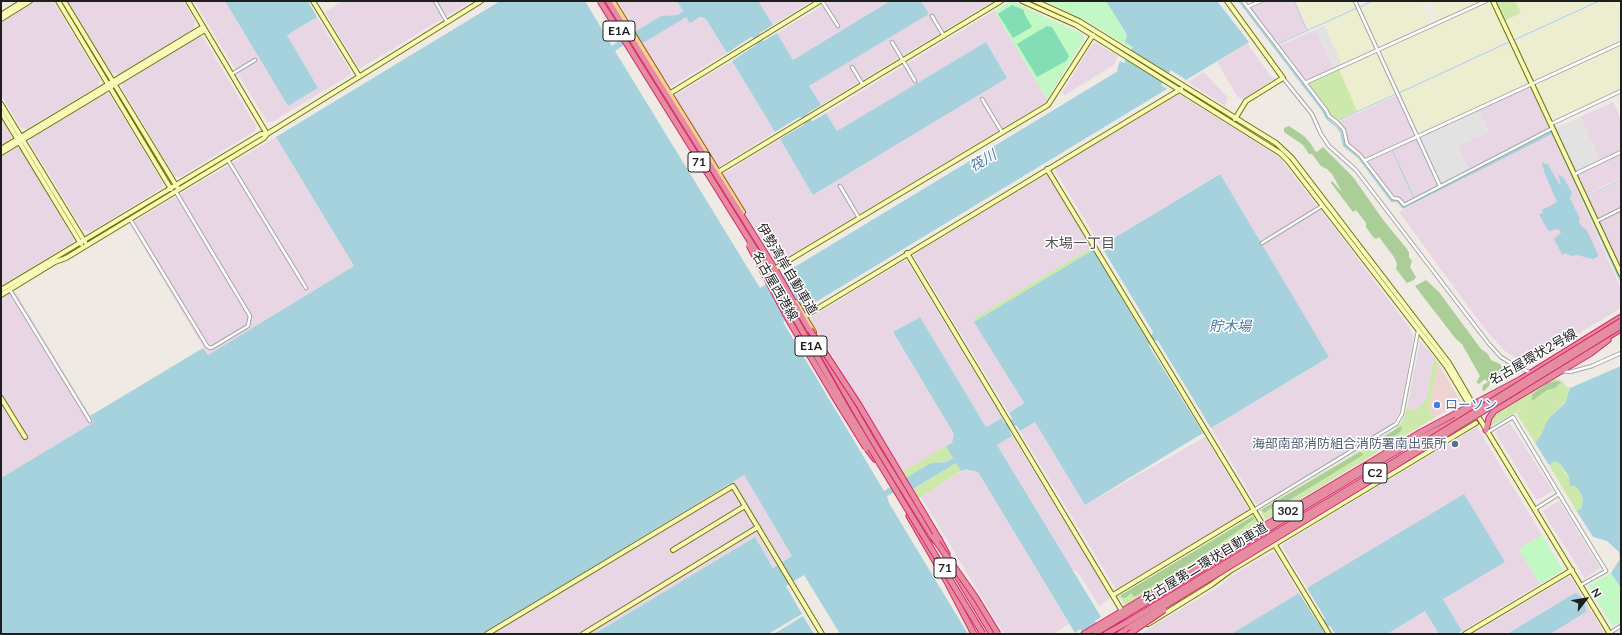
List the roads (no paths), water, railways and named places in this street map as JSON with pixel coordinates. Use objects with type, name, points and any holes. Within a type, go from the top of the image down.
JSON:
[{"type":"highway","name":"伊勢湾岸自動車道","points":[[600,1],[763,262],[848,411],[984,634]]},
{"type":"highway","name":"伊勢湾岸自動車道","points":[[608,1],[775,269],[870,435],[992,634]]},
{"type":"highway","points":[[715,184],[791,324],[838,404],[868,450],[890,479],[974,634]]},
{"type":"highway","name":"名古屋環状2号線","points":[[1084,634],[1124,613],[1432,426],[1530,373],[1621,317]]},
{"type":"highway","name":"名古屋第二環状自動車道","points":[[1126,623],[1391,464],[1621,321]]},
{"type":"highway","points":[[1487,431],[1489,418],[1494,411],[1597,349],[1620,329]]},
{"type":"highway","name":"名古屋環状2号線","points":[[1265,528],[1411,442],[1535,383],[1620,329]]},
{"type":"highway","name":"名古屋第二環状自動車道","points":[[1188,591],[1620,329]]},
{"type":"highway","points":[[810,330],[859,404],[939,539],[959,576]]},
{"type":"highway","points":[[1471,405],[1477,405],[1529,379],[1570,355],[1593,346]]},
{"type":"highway","points":[[1432,426],[1443,423],[1465,412],[1475,411]]},
{"type":"highway","points":[[933,537],[976,598],[998,634]]},
{"type":"highway","points":[[1119,634],[1188,591]]},
{"type":"highway","points":[[1129,634],[1188,591]]},
{"type":"highway","name":"名古屋環状2号線","points":[[1094,634],[1108,622]]},
{"type":"highway","points":[[1106,634],[1126,623]]},
{"type":"highway","points":[[1110,634],[1126,623]]},
{"type":"main road","name":"名古屋西港線","points":[[600,1],[620,36],[768,273],[984,634]]},
{"type":"main road","name":"名古屋西港線","points":[[613,1],[805,316],[992,634]]},
{"type":"street","points":[[1,15],[24,1]]},
{"type":"street","points":[[1,19],[30,1]]},
{"type":"street","points":[[58,1],[171,188],[176,191],[250,316],[248,326],[213,347],[206,346],[130,219]]},
{"type":"street","points":[[64,1],[176,185],[176,191]]},
{"type":"street","points":[[188,1],[267,134]]},
{"type":"street","points":[[313,1],[359,76]]},
{"type":"street","points":[[435,1],[448,22]]},
{"type":"street","points":[[1,295],[55,262],[66,258],[85,247],[264,138],[267,134],[481,1]]},
{"type":"street","points":[[669,94],[821,1],[838,26]]},
{"type":"street","points":[[718,172],[1001,1]]},
{"type":"street","points":[[1022,1],[1076,26],[1233,122],[1280,153],[1446,366],[1535,509],[1609,634],[1621,626]]},
{"type":"street","points":[[1035,1],[1096,31],[1276,143],[1292,158],[1449,363],[1470,399],[1471,405]]},
{"type":"street","points":[[1227,1],[1283,78],[1312,114],[1321,134],[1329,146],[1356,170],[1489,344],[1507,360],[1530,373]]},
{"type":"street","points":[[1242,1],[1326,110],[1330,118],[1338,123],[1344,130],[1347,144],[1360,155],[1393,198],[1399,199],[1404,205],[1621,91]]},
{"type":"street","points":[[1247,7],[1261,1]]},
{"type":"street","points":[[1355,1],[1440,186]]},
{"type":"street","points":[[1305,83],[1486,1]]},
{"type":"street","points":[[1493,1],[1621,274]]},
{"type":"street","points":[[932,16],[944,36]]},
{"type":"street","points":[[1,149],[204,28]]},
{"type":"street","points":[[776,268],[1048,105],[1096,31]]},
{"type":"street","points":[[892,42],[916,81]]},
{"type":"street","points":[[1364,161],[1621,43]]},
{"type":"street","points":[[232,74],[255,60]]},
{"type":"street","points":[[852,67],[863,85]]},
{"type":"street","points":[[1233,122],[1246,101],[1283,78]]},
{"type":"street","points":[[805,316],[1183,86]]},
{"type":"street","points":[[982,99],[1002,133]]},
{"type":"street","points":[[1,104],[20,139],[85,247]]},
{"type":"street","points":[[1,112],[20,139]]},
{"type":"street","points":[[1,290],[261,134],[267,134]]},
{"type":"street","points":[[1,153],[20,139]]},
{"type":"street","points":[[1575,174],[1621,152]]},
{"type":"street","points":[[228,160],[306,288]]},
{"type":"street","points":[[1047,169],[1328,634]]},
{"type":"street","points":[[840,186],[860,219]]},
{"type":"street","points":[[1262,243],[1322,206]]},
{"type":"street","points":[[1597,221],[1621,209]]},
{"type":"street","points":[[907,253],[1136,633],[1211,585],[1230,571],[1476,423]]},
{"type":"street","points":[[10,289],[90,421]]},
{"type":"street","points":[[1114,595],[1396,424],[1402,414],[1418,331]]},
{"type":"street","points":[[1562,371],[1570,372],[1592,366],[1621,353]]},
{"type":"street","points":[[1,398],[25,437]]},
{"type":"street","points":[[1487,431],[1512,417],[1560,494],[1606,571],[1581,585]]},
{"type":"street","points":[[487,634],[734,486],[822,634]]},
{"type":"street","points":[[1535,509],[1560,494]]},
{"type":"street","points":[[673,550],[745,506]]},
{"type":"street","points":[[583,634],[758,527]]},
{"type":"street","points":[[1466,634],[1572,570]]},
{"type":"water","points":[[225,1],[308,1],[317,17],[287,35],[318,88],[288,106]]},
{"type":"water","points":[[500,1],[585,1],[612,46],[621,39],[661,16],[677,15],[683,11],[677,1],[758,1],[773,25],[760,33],[759,36],[761,40],[764,41],[777,33],[793,60],[890,1],[921,1],[929,14],[809,86],[821,105],[808,113],[807,115],[810,120],[813,121],[826,113],[837,131],[986,42],[1007,78],[813,195],[780,139],[804,125],[804,118],[799,117],[775,132],[732,61],[756,45],[757,42],[754,38],[751,37],[727,53],[706,19],[700,17],[690,23],[686,17],[645,42],[624,45],[615,51],[760,288],[1118,71],[1117,69],[1120,61],[1124,63],[1133,47],[1125,42],[1127,35],[1106,1],[1217,1],[1249,42],[1186,80],[1171,70],[1161,85],[1167,89],[783,322],[884,491],[931,463],[946,462],[953,458],[946,446],[952,443],[954,434],[893,332],[920,317],[986,427],[1002,418],[1004,423],[1007,423],[1011,421],[1012,418],[1009,413],[1024,403],[974,322],[1093,250],[1145,337],[1148,338],[1153,332],[1101,246],[1220,174],[1329,357],[1211,428],[1158,341],[1154,340],[1149,346],[1203,433],[1085,505],[1035,422],[1020,431],[1017,426],[1014,425],[1010,428],[1009,430],[1012,436],[997,445],[1101,617],[1095,621],[1103,634],[1083,634],[1080,629],[1075,633],[978,472],[965,469],[961,471],[956,463],[915,488],[893,493],[887,496],[889,503],[968,634],[840,634],[804,575],[786,586],[802,614],[768,634],[594,634],[755,537],[773,568],[792,556],[744,475],[483,634],[1,634],[1,478],[94,422],[90,416],[203,348],[208,355],[354,266],[276,137]]},
{"type":"water","points":[[1238,1],[1240,1],[1325,112],[1327,117],[1341,130],[1345,144],[1361,159],[1392,200],[1398,200],[1404,207],[1551,131],[1553,132],[1621,279],[1621,284],[1552,134],[1403,209],[1397,202],[1391,202],[1358,158],[1343,146],[1340,132],[1326,119],[1322,111]]},
{"type":"water","points":[[1544,162],[1545,165],[1547,163],[1559,184],[1561,184],[1558,175],[1563,177],[1572,193],[1570,198],[1580,219],[1579,222],[1582,227],[1586,229],[1598,255],[1597,257],[1593,259],[1577,255],[1572,256],[1564,253],[1564,255],[1562,254],[1554,239],[1561,233],[1560,231],[1558,229],[1549,231],[1547,229],[1539,214],[1543,213],[1542,210],[1557,202],[1545,174],[1542,163]]},
{"type":"water","points":[[1621,366],[1621,588],[1611,573],[1620,559],[1619,552],[1607,541],[1593,537],[1576,510],[1581,509],[1583,499],[1579,490],[1575,486],[1570,486],[1569,477],[1561,465],[1555,461],[1549,465],[1535,443],[1541,435],[1548,419],[1565,403],[1570,388]]},
{"type":"water","points":[[1464,494],[1505,562],[1443,599],[1462,631],[1457,634],[1439,634],[1425,611],[1387,634],[1335,634],[1331,627],[1328,626],[1323,629],[1324,634],[1231,634],[1299,593],[1318,623],[1324,621],[1325,618],[1307,588]]},
{"type":"water","points":[[1575,593],[1581,597],[1585,605],[1586,612],[1550,634],[1507,634]]},
{"type":"water","points":[[803,616],[814,634],[774,634]]},
{"type":"water","points":[[1109,631],[1111,634],[1103,634]]},
{"type":"waterway","points":[[1294,1],[1307,30]]},
{"type":"waterway","points":[[1360,7],[1372,1]]},
{"type":"waterway","points":[[1514,40],[1599,1]]},
{"type":"waterway","points":[[1278,44],[1357,8]]},
{"type":"waterway","points":[[1399,93],[1509,42]]},
{"type":"waterway","points":[[1339,120],[1396,94]]},
{"type":"waterway","points":[[1392,150],[1414,198]]},
{"type":"waterway","points":[[1587,196],[1621,180]]},
{"type":"place","name":"ローソン","points":[[1437,405]]},
{"type":"place","name":"海部南部消防組合消防署南出張所","points":[[1455,444]]},
{"type":"district","name":"木場一丁目","points":[[1080,243]]},
{"type":"water label","name":"筏川","points":[[983,161]]},
{"type":"water label","name":"貯木場","points":[[1230,326]]}]
